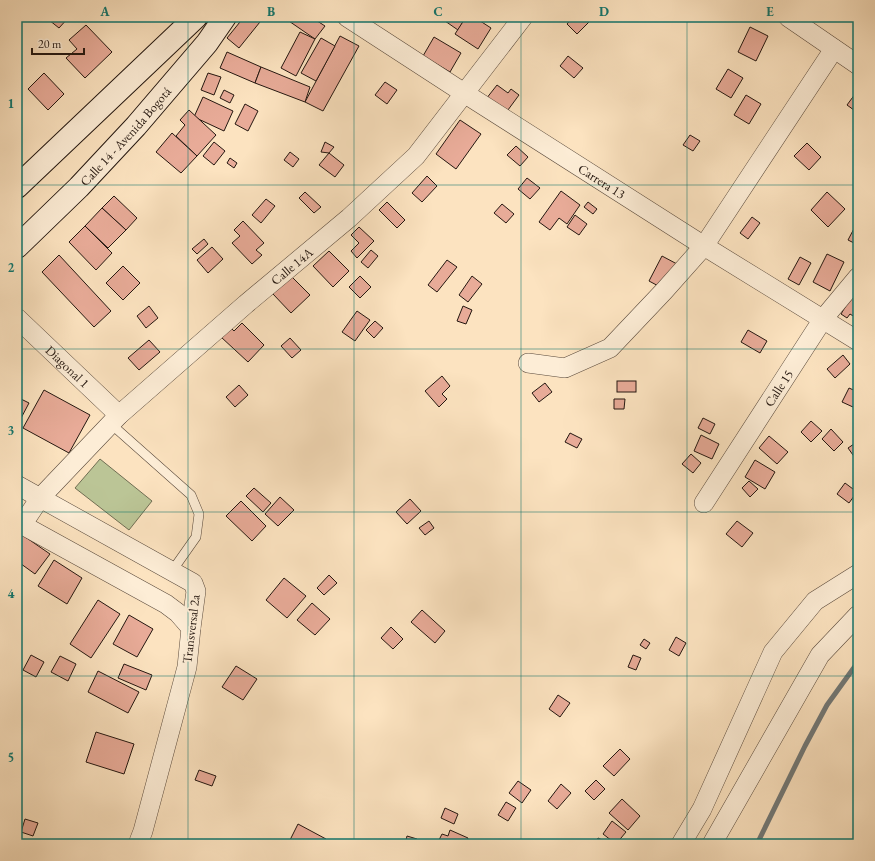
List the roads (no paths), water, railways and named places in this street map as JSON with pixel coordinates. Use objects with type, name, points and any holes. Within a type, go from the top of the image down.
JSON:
[{"type":"street","points":[[17,187],[196,17]]},
{"type":"street","name":"Calle 14 - Avenida Bogotá","points":[[17,247],[79,187],[136,126],[207,42],[225,17]]},
{"type":"street","name":"Carrera 13","points":[[348,17],[704,246],[858,340]]},
{"type":"street","name":"Calle 14A","points":[[20,524],[40,498],[115,419],[246,304],[349,218],[416,156],[523,17]]},
{"type":"street","points":[[788,17],[858,65]]},
{"type":"street","points":[[528,362],[566,368],[610,348],[704,246],[834,49]]},
{"type":"street","name":"Calle 15","points":[[704,503],[823,319],[858,277]]},
{"type":"street","name":"Diagonal 1","points":[[17,318],[115,419]]},
{"type":"street","name":"Transversal 2a","points":[[17,485],[172,571],[193,583],[195,586],[196,591],[187,667],[143,831],[138,844]]},
{"type":"street","points":[[20,524],[166,604],[178,613],[191,628]]},
{"type":"street","points":[[681,844],[702,809],[773,652],[815,601],[858,574]]},
{"type":"street","points":[[712,844],[820,655],[858,615]]},
{"type":"lane","points":[[115,419],[191,495],[199,514],[196,537],[172,571]]},
{"type":"waterway","points":[[757,844],[805,746],[827,705],[858,662]]}]
